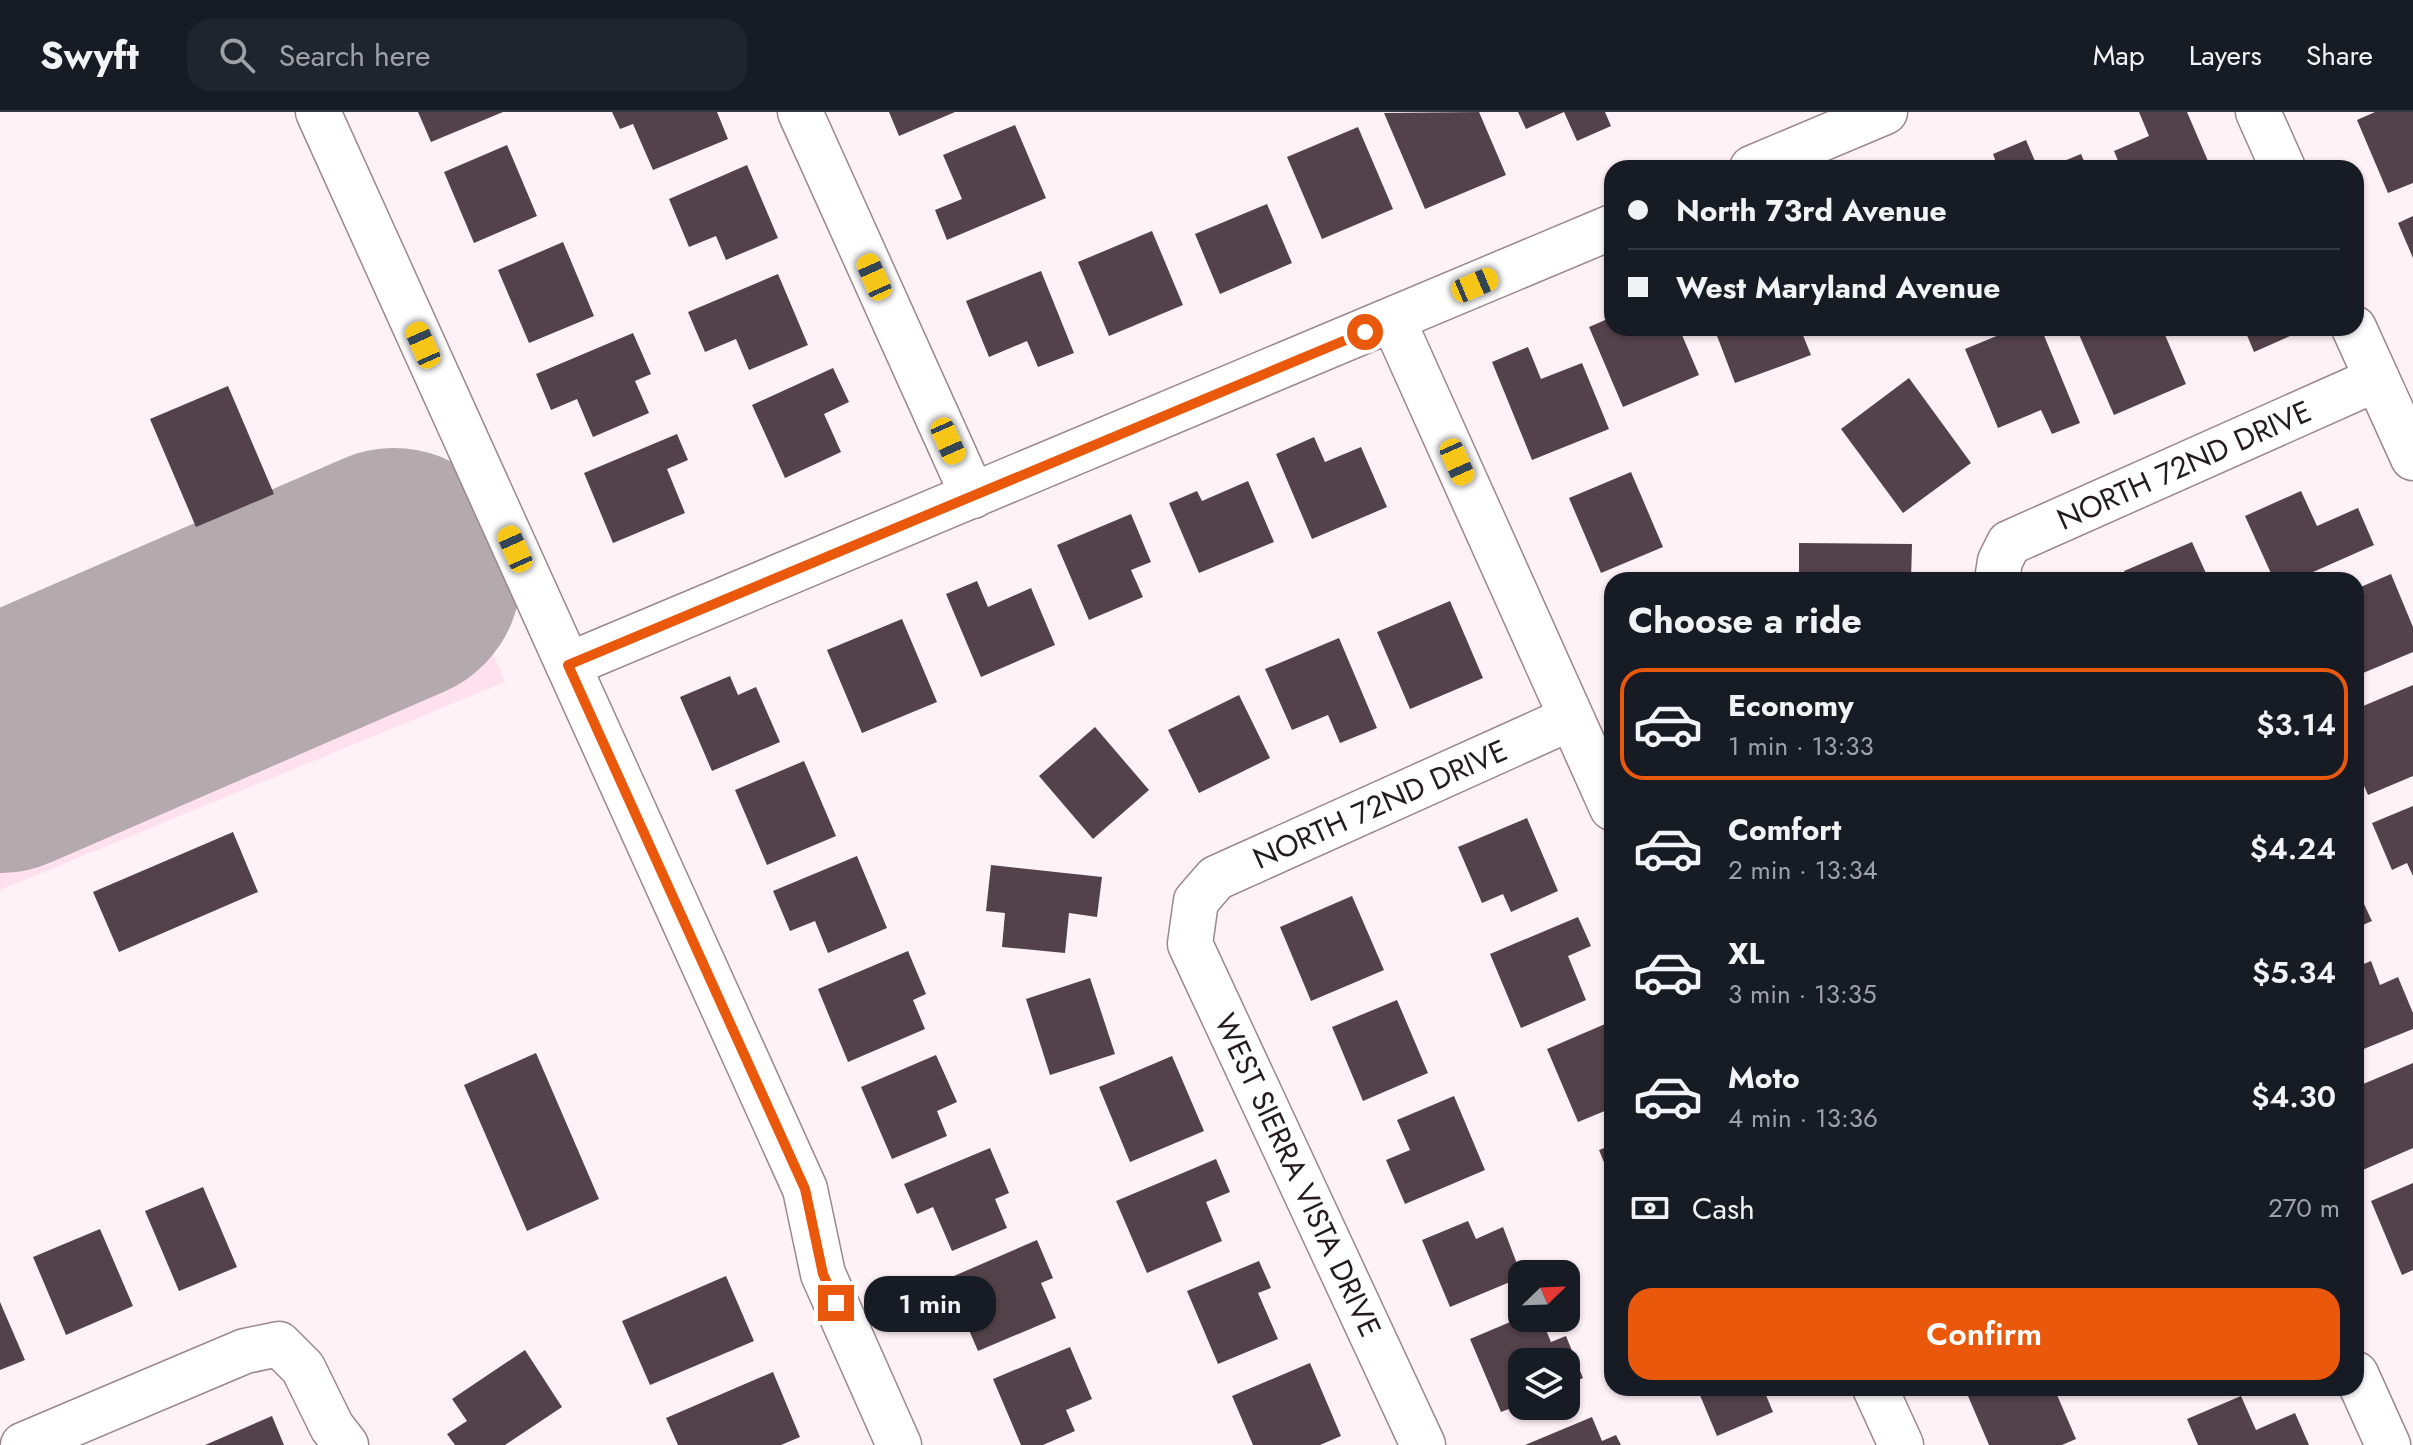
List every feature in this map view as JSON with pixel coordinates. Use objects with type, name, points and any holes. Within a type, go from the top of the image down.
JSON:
[{"type":"street","points":[[318,112],[805,1189],[823,1274],[899,1445]]},
{"type":"street","points":[[800,112],[973,496]]},
{"type":"street","points":[[1763,160],[1808,127],[1885,112]]},
{"type":"street","points":[[2258,112],[2279,160]]},
{"type":"street","points":[[568,665],[1604,230]]},
{"type":"street","points":[[1393,320],[1604,790]]},
{"type":"street","points":[[2358,336],[2413,458]]},
{"type":"street","name":"NORTH 72ND DRIVE","points":[[1999,570],[2009,543],[2377,379]]},
{"type":"street","name":"NORTH 72ND DRIVE","points":[[1196,901],[1216,878],[1571,718]]},
{"type":"street","name":"WEST SIERRA VISTA DRIVE","points":[[1196,901],[1190,944],[1423,1445]]},
{"type":"street","points":[[23,1445],[245,1351],[279,1344],[303,1368],[332,1427],[346,1445]]},
{"type":"street","points":[[2364,1392],[2388,1445]]},
{"type":"street","points":[[1879,1396],[1901,1445]]},
{"type":"shaded area","points":[[431,504],[505,682],[0,890],[0,682]]},
{"type":"building","points":[[418,112],[503,112],[431,142]]},
{"type":"building","points":[[612,112],[717,112],[728,139],[653,170],[633,124],[620,129]]},
{"type":"building","points":[[889,112],[955,112],[899,136]]},
{"type":"building","points":[[1479,112],[1506,175],[1425,209],[1384,113]]},
{"type":"building","points":[[1518,112],[1564,112],[1526,129]]},
{"type":"building","points":[[1564,112],[1605,112],[1611,126],[1577,141]]},
{"type":"building","points":[[2139,112],[2187,112],[2208,160],[2118,160],[2114,151],[2149,136]]},
{"type":"building","points":[[2375,112],[2413,112],[2413,183],[2388,193],[2357,120]]},
{"type":"building","points":[[1015,125],[1046,198],[947,240],[935,210],[962,199],[943,155]]},
{"type":"building","points":[[1358,127],[1393,209],[1322,239],[1287,157]]},
{"type":"building","points":[[2026,140],[2035,160],[1995,160],[1993,154]]},
{"type":"building","points":[[507,145],[537,216],[474,243],[444,172]]},
{"type":"building","points":[[2081,154],[2084,160],[2066,160]]},
{"type":"building","points":[[747,165],[778,238],[726,260],[716,236],[689,247],[669,199]]},
{"type":"building","points":[[1267,204],[1292,263],[1220,294],[1195,234]]},
{"type":"building","points":[[2413,216],[2413,258],[2398,223]]},
{"type":"building","points":[[1152,231],[1183,305],[1109,336],[1078,262]]},
{"type":"building","points":[[563,242],[594,316],[529,343],[498,270]]},
{"type":"building","points":[[1041,271],[1074,353],[1038,367],[1027,341],[989,357],[966,301]]},
{"type":"building","points":[[778,274],[808,345],[749,370],[736,339],[705,352],[688,312]]},
{"type":"building","points":[[1604,320],[1604,336],[1682,336],[1699,375],[1623,407],[1589,327]]},
{"type":"building","points":[[633,333],[651,374],[635,381],[649,413],[593,437],[577,399],[551,410],[536,374]]},
{"type":"building","points":[[1717,336],[1803,336],[1811,355],[1735,383]]},
{"type":"building","points":[[1997,336],[2044,336],[2080,423],[2052,434],[2041,410],[1998,428],[1965,349]]},
{"type":"building","points":[[2080,336],[2165,336],[2186,384],[2114,415]]},
{"type":"building","points":[[2247,336],[2290,336],[2254,352]]},
{"type":"building","points":[[1528,347],[1541,379],[1582,363],[1609,429],[1532,460],[1492,362]]},
{"type":"building","points":[[833,368],[849,402],[824,414],[841,452],[785,478],[752,405]]},
{"type":"building","points":[[1909,378],[1971,463],[1903,513],[1841,429]]},
{"type":"building","points":[[228,386],[274,494],[196,527],[150,419]]},
{"type":"building","points":[[677,434],[688,460],[667,469],[685,513],[613,543],[584,473]]},
{"type":"building","points":[[1314,437],[1325,462],[1361,447],[1387,507],[1312,539],[1276,454]]},
{"type":"building","points":[[1631,472],[1663,547],[1601,573],[1569,498]]},
{"type":"building","points":[[1248,481],[1274,542],[1199,573],[1169,503],[1197,491],[1202,501]]},
{"type":"building","points":[[2301,491],[2317,526],[2358,508],[2374,545],[2313,572],[2270,572],[2245,516]]},
{"type":"building","points":[[1131,514],[1151,562],[1131,570],[1143,597],[1089,620],[1057,545]]},
{"type":"building","points":[[2192,542],[2205,572],[2124,572]]},
{"type":"building","points":[[1799,543],[1912,544],[1911,572],[1799,572]]},
{"type":"building","points":[[2391,574],[2413,627],[2413,652],[2364,673],[2364,586]]},
{"type":"building","points":[[977,581],[988,607],[1031,588],[1055,645],[981,677],[946,594]]},
{"type":"building","points":[[1450,601],[1483,678],[1410,709],[1377,632]]},
{"type":"building","points":[[902,619],[937,702],[862,733],[827,650]]},
{"type":"building","points":[[1339,638],[1377,728],[1340,743],[1328,715],[1292,730],[1265,669]]},
{"type":"building","points":[[730,676],[738,695],[756,687],[780,742],[712,771],[680,697]]},
{"type":"building","points":[[2413,685],[2413,776],[2368,795],[2364,786],[2364,706]]},
{"type":"building","points":[[1239,695],[1270,758],[1199,793],[1168,730]]},
{"type":"building","points":[[1095,727],[1149,790],[1093,839],[1039,776]]},
{"type":"building","points":[[804,761],[836,836],[767,865],[735,790]]},
{"type":"building","points":[[2413,806],[2413,876],[2407,863],[2392,870],[2372,823]]},
{"type":"building","points":[[1527,818],[1558,891],[1511,912],[1503,894],[1482,903],[1458,847]]},
{"type":"building","points":[[233,832],[258,892],[119,952],[93,892]]},
{"type":"building","points":[[857,856],[887,928],[828,953],[815,921],[790,931],[773,891]]},
{"type":"building","points":[[991,865],[1102,877],[1097,917],[1069,913],[1065,953],[1002,947],[1005,913],[986,911]]},
{"type":"building","points":[[1352,896],[1384,970],[1311,1001],[1280,927]]},
{"type":"building","points":[[2364,904],[2372,921],[2364,924]]},
{"type":"building","points":[[1578,917],[1591,946],[1568,956],[1586,1000],[1521,1028],[1490,954]]},
{"type":"building","points":[[908,951],[926,994],[913,1000],[925,1029],[848,1062],[818,989]]},
{"type":"building","points":[[2371,961],[2380,985],[2398,977],[2413,1013],[2413,1029],[2364,1049],[2364,964]]},
{"type":"building","points":[[1090,978],[1115,1054],[1050,1075],[1026,999]]},
{"type":"building","points":[[1397,1000],[1428,1073],[1363,1101],[1332,1027]]},
{"type":"building","points":[[1604,1024],[1604,1111],[1578,1122],[1547,1049]]},
{"type":"building","points":[[536,1053],[599,1199],[527,1231],[464,1085]]},
{"type":"building","points":[[936,1055],[957,1102],[937,1111],[947,1136],[892,1159],[861,1087]]},
{"type":"building","points":[[1172,1056],[1204,1131],[1130,1162],[1099,1087]]},
{"type":"building","points":[[2413,1063],[2413,1148],[2364,1169],[2364,1084]]},
{"type":"building","points":[[1454,1096],[1485,1170],[1405,1204],[1386,1160],[1410,1150],[1397,1120]]},
{"type":"building","points":[[990,1148],[1009,1193],[995,1199],[1007,1228],[952,1251],[933,1207],[917,1214],[904,1184]]},
{"type":"building","points":[[1216,1159],[1230,1192],[1206,1202],[1222,1241],[1147,1273],[1116,1201]]},
{"type":"building","points":[[2413,1183],[2413,1270],[2402,1275],[2371,1201]]},
{"type":"building","points":[[203,1187],[237,1267],[179,1291],[145,1211]]},
{"type":"building","points":[[1468,1221],[1476,1239],[1503,1227],[1516,1260],[1508,1260],[1508,1283],[1450,1307],[1422,1240]]},
{"type":"building","points":[[100,1229],[133,1306],[66,1335],[33,1257]]},
{"type":"building","points":[[1037,1240],[1053,1278],[1041,1283],[1056,1318],[978,1351],[947,1279]]},
{"type":"building","points":[[1259,1261],[1271,1288],[1258,1293],[1278,1339],[1218,1364],[1187,1291]]},
{"type":"building","points":[[726,1276],[754,1341],[650,1385],[622,1321]]},
{"type":"building","points":[[0,1302],[25,1360],[0,1370]]},
{"type":"building","points":[[1508,1323],[1508,1332],[1547,1332],[1551,1342],[1566,1336],[1571,1348],[1508,1348],[1508,1409],[1501,1412],[1470,1339]]},
{"type":"building","points":[[1070,1347],[1092,1399],[1066,1410],[1075,1431],[1043,1445],[1021,1445],[993,1379]]},
{"type":"building","points":[[525,1350],[562,1407],[505,1445],[455,1445],[447,1434],[467,1421],[452,1399]]},
{"type":"building","points":[[1310,1363],[1341,1436],[1320,1445],[1253,1445],[1232,1396]]},
{"type":"building","points":[[773,1372],[800,1437],[781,1445],[678,1445],[666,1418]]},
{"type":"building","points":[[1700,1396],[1766,1396],[1773,1412],[1717,1436]]},
{"type":"building","points":[[1968,1396],[2057,1396],[2076,1439],[2062,1445],[1989,1445]]},
{"type":"building","points":[[2241,1396],[2256,1430],[2295,1413],[2309,1445],[2198,1445],[2187,1419]]},
{"type":"building","points":[[272,1416],[284,1445],[205,1445]]},
{"type":"building","points":[[1592,1417],[1602,1441],[1616,1435],[1621,1445],[1525,1445]]},
{"type":"runway","points":[[0,746],[394,575]]},
{"type":"route","points":[[836,1303],[823,1274],[805,1189],[568,665],[1365,332]]}]
